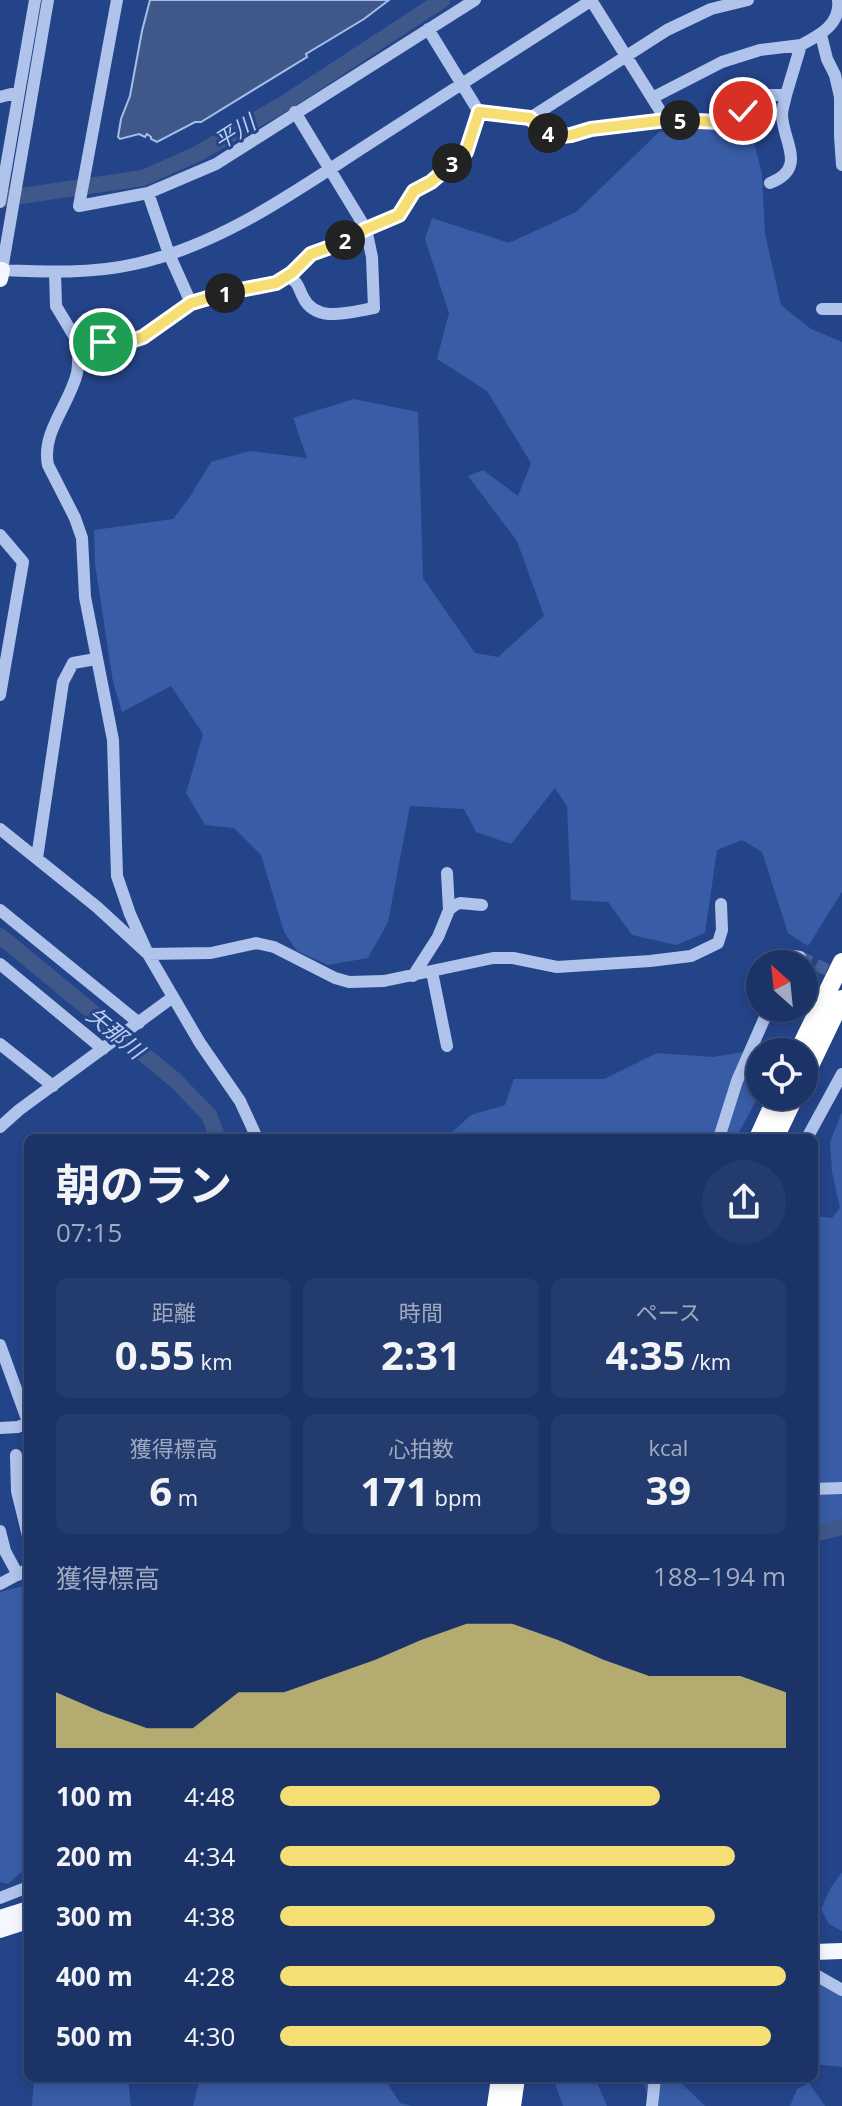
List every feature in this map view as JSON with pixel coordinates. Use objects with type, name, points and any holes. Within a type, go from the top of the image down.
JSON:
[{"type":"highway","points":[[805,1038],[842,962]]},
{"type":"highway","points":[[818,1049],[842,999]]},
{"type":"highway","points":[[760,1134],[771,1110]]},
{"type":"highway","points":[[777,1134],[788,1110]]},
{"type":"highway","points":[[496,2106],[499,2082]]},
{"type":"highway","points":[[512,2106],[515,2082]]},
{"type":"main road","points":[[0,1917],[24,1910]]},
{"type":"main road","points":[[0,1930],[24,1922]]},
{"type":"main road","points":[[818,1952],[842,1951]]},
{"type":"street","points":[[35,0],[5,196],[1,273],[117,268],[204,242],[243,223],[330,169],[591,0],[666,120]]},
{"type":"street","points":[[5,196],[48,0]]},
{"type":"street","points":[[117,0],[79,206],[148,193],[216,164],[475,0]]},
{"type":"street","points":[[530,118],[667,30],[711,9],[748,0]]},
{"type":"street","points":[[652,98],[722,62],[760,50],[801,45],[821,35],[834,22],[839,6]]},
{"type":"street","points":[[55,272],[56,306],[78,340],[131,341],[143,337],[191,303],[276,283],[288,277],[311,254],[399,215],[414,191],[431,182],[466,152],[479,112],[428,29]]},
{"type":"street","points":[[821,35],[840,97],[842,165]]},
{"type":"street","points":[[770,183],[787,173],[792,161],[782,116],[801,45]]},
{"type":"street","points":[[0,97],[19,92]]},
{"type":"street","points":[[479,112],[530,118],[552,137],[666,120],[723,122],[763,95],[786,95]]},
{"type":"street","points":[[288,277],[299,286],[303,299],[323,314],[374,308],[372,257],[366,229],[295,112]]},
{"type":"street","points":[[148,193],[169,254],[191,303]]},
{"type":"street","points":[[822,309],[842,309]]},
{"type":"street","points":[[78,340],[77,373],[47,443],[46,457],[82,538],[85,597],[113,740],[117,876],[148,954],[200,1043],[240,1101],[255,1134]]},
{"type":"street","points":[[0,535],[23,562],[0,695]]},
{"type":"street","points":[[37,858],[63,682],[73,663],[96,659]]},
{"type":"street","points":[[0,829],[97,907],[148,954],[211,953],[256,943],[274,947],[349,982],[384,981],[493,958],[513,958],[557,967],[691,956],[718,943],[722,930],[721,904]]},
{"type":"street","points":[[413,976],[438,937],[449,910],[447,873]]},
{"type":"street","points":[[449,910],[460,903],[482,905]]},
{"type":"street","points":[[0,910],[137,1025]]},
{"type":"street","points":[[0,964],[106,1047]]},
{"type":"street","points":[[432,972],[447,1046]]},
{"type":"street","points":[[1,1126],[173,997]]},
{"type":"street","points":[[720,1134],[737,1081],[763,1022]]},
{"type":"street","points":[[0,1044],[53,1086]]},
{"type":"street","points":[[809,1134],[842,1074]]},
{"type":"street","points":[[0,1345],[24,1411]]},
{"type":"street","points":[[0,1428],[24,1424]]},
{"type":"street","points":[[16,1455],[17,1491],[24,1520]]},
{"type":"street","points":[[818,1489],[842,1488]]},
{"type":"street","points":[[0,1531],[5,1551],[23,1572],[0,1584]]},
{"type":"street","points":[[0,1898],[24,1889]]},
{"type":"street","points":[[818,1976],[842,1990]]},
{"type":"street","points":[[652,2106],[655,2082]]},
{"type":"shaded area","points":[[150,0],[389,0],[306,54],[307,57],[201,122],[195,122],[157,142],[147,134],[145,137],[139,134],[120,139],[121,119],[130,96]]},
{"type":"shaded area","points":[[750,127],[762,174],[765,234],[781,305],[811,329],[842,342],[842,892],[808,946],[788,933],[762,852],[742,840],[717,850],[705,933],[676,945],[632,935],[608,902],[571,900],[567,806],[555,788],[511,844],[476,832],[464,809],[410,806],[388,922],[368,958],[328,965],[297,951],[284,932],[261,855],[234,828],[205,825],[186,793],[203,734],[171,686],[122,712],[113,682],[95,564],[94,530],[173,519],[211,462],[249,451],[307,458],[293,418],[354,399],[418,412],[423,578],[475,653],[498,657],[544,616],[517,541],[468,476],[483,470],[518,496],[531,463],[487,391],[437,359],[449,313],[425,239],[432,218],[509,243],[576,212],[659,132]]},
{"type":"shaded area","points":[[746,1051],[746,1110],[751,1110],[738,1134],[450,1134],[471,1115],[505,1105],[514,1079],[604,1079],[657,1053],[713,1057]]},
{"type":"shaded area","points":[[842,1112],[842,1527],[818,1527],[818,1216],[832,1218],[840,1208],[832,1172],[830,1142]]},
{"type":"shaded area","points":[[24,1588],[24,1870],[8,1884],[0,1882],[0,1592]]},
{"type":"shaded area","points":[[842,1872],[842,1931],[829,1924],[821,1909]]},
{"type":"shaded area","points":[[818,1969],[842,1986],[842,2067],[818,2064]]},
{"type":"shaded area","points":[[34,2082],[128,2082],[131,2106],[32,2106]]},
{"type":"shaded area","points":[[199,2082],[387,2082],[400,2103],[413,2106],[193,2106]]},
{"type":"shaded area","points":[[597,2082],[607,2106],[563,2106],[555,2083]]},
{"type":"shaded area","points":[[643,2082],[680,2082],[705,2106],[651,2106]]},
{"type":"shaded area","points":[[809,2083],[825,2106],[790,2106],[797,2089]]},
{"type":"waterway","name":"平川","points":[[0,199],[143,178],[197,154],[285,103],[442,0]]},
{"type":"waterway","name":"矢那川","points":[[0,936],[175,1080],[209,1115],[216,1134]]},
{"type":"waterway","name":"矢那川","points":[[818,1533],[842,1527]]},
{"type":"tunnel","points":[[818,966],[842,977]]},
{"type":"route","points":[[103,342],[131,341],[143,337],[191,303],[276,283],[292,273],[311,254],[399,215],[414,191],[431,182],[466,152],[479,112],[530,118],[552,137],[666,120],[723,122],[743,111]]}]
